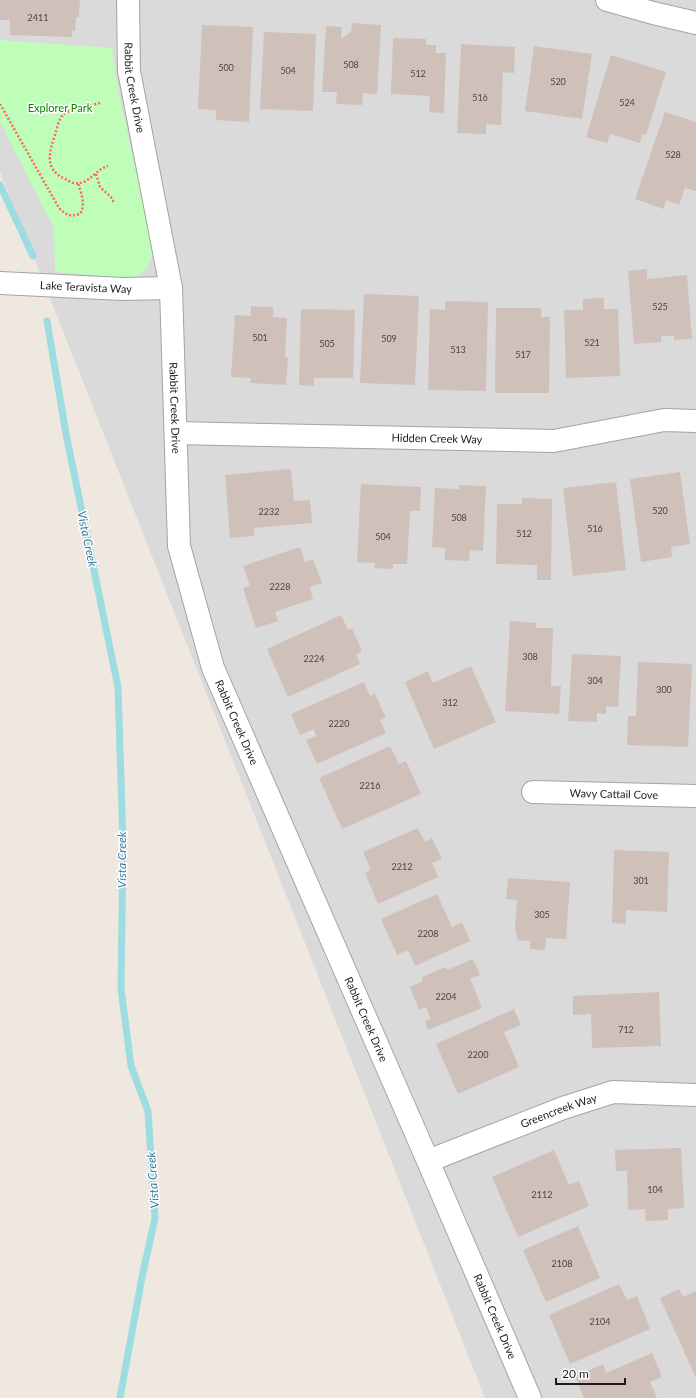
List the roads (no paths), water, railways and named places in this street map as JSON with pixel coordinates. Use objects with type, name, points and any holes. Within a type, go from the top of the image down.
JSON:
[{"type":"street","name":"Rabbit Creek Drive","points":[[128,0],[129,71],[171,288],[179,546],[213,668],[530,1398]]},
{"type":"street","points":[[607,0],[696,23]]},
{"type":"street","name":"Lake Teravista Way","points":[[0,283],[123,289],[171,288]]},
{"type":"street","name":"Hidden Creek Way","points":[[176,433],[554,441],[664,420],[696,420]]},
{"type":"street","name":"Wavy Cattail Cove","points":[[532,792],[696,796]]},
{"type":"street","name":"Greencreek Way","points":[[428,1161],[562,1108],[613,1092],[696,1095]]},
{"type":"waterway","name":"Vista Creek","points":[[0,185],[33,256]]},
{"type":"waterway","name":"Vista Creek","points":[[47,321],[66,434],[118,687],[123,843],[121,988],[131,1066],[148,1111],[155,1218],[142,1277],[120,1398]]},
{"type":"park label","name":"Explorer Park","points":[[60,108]]}]
